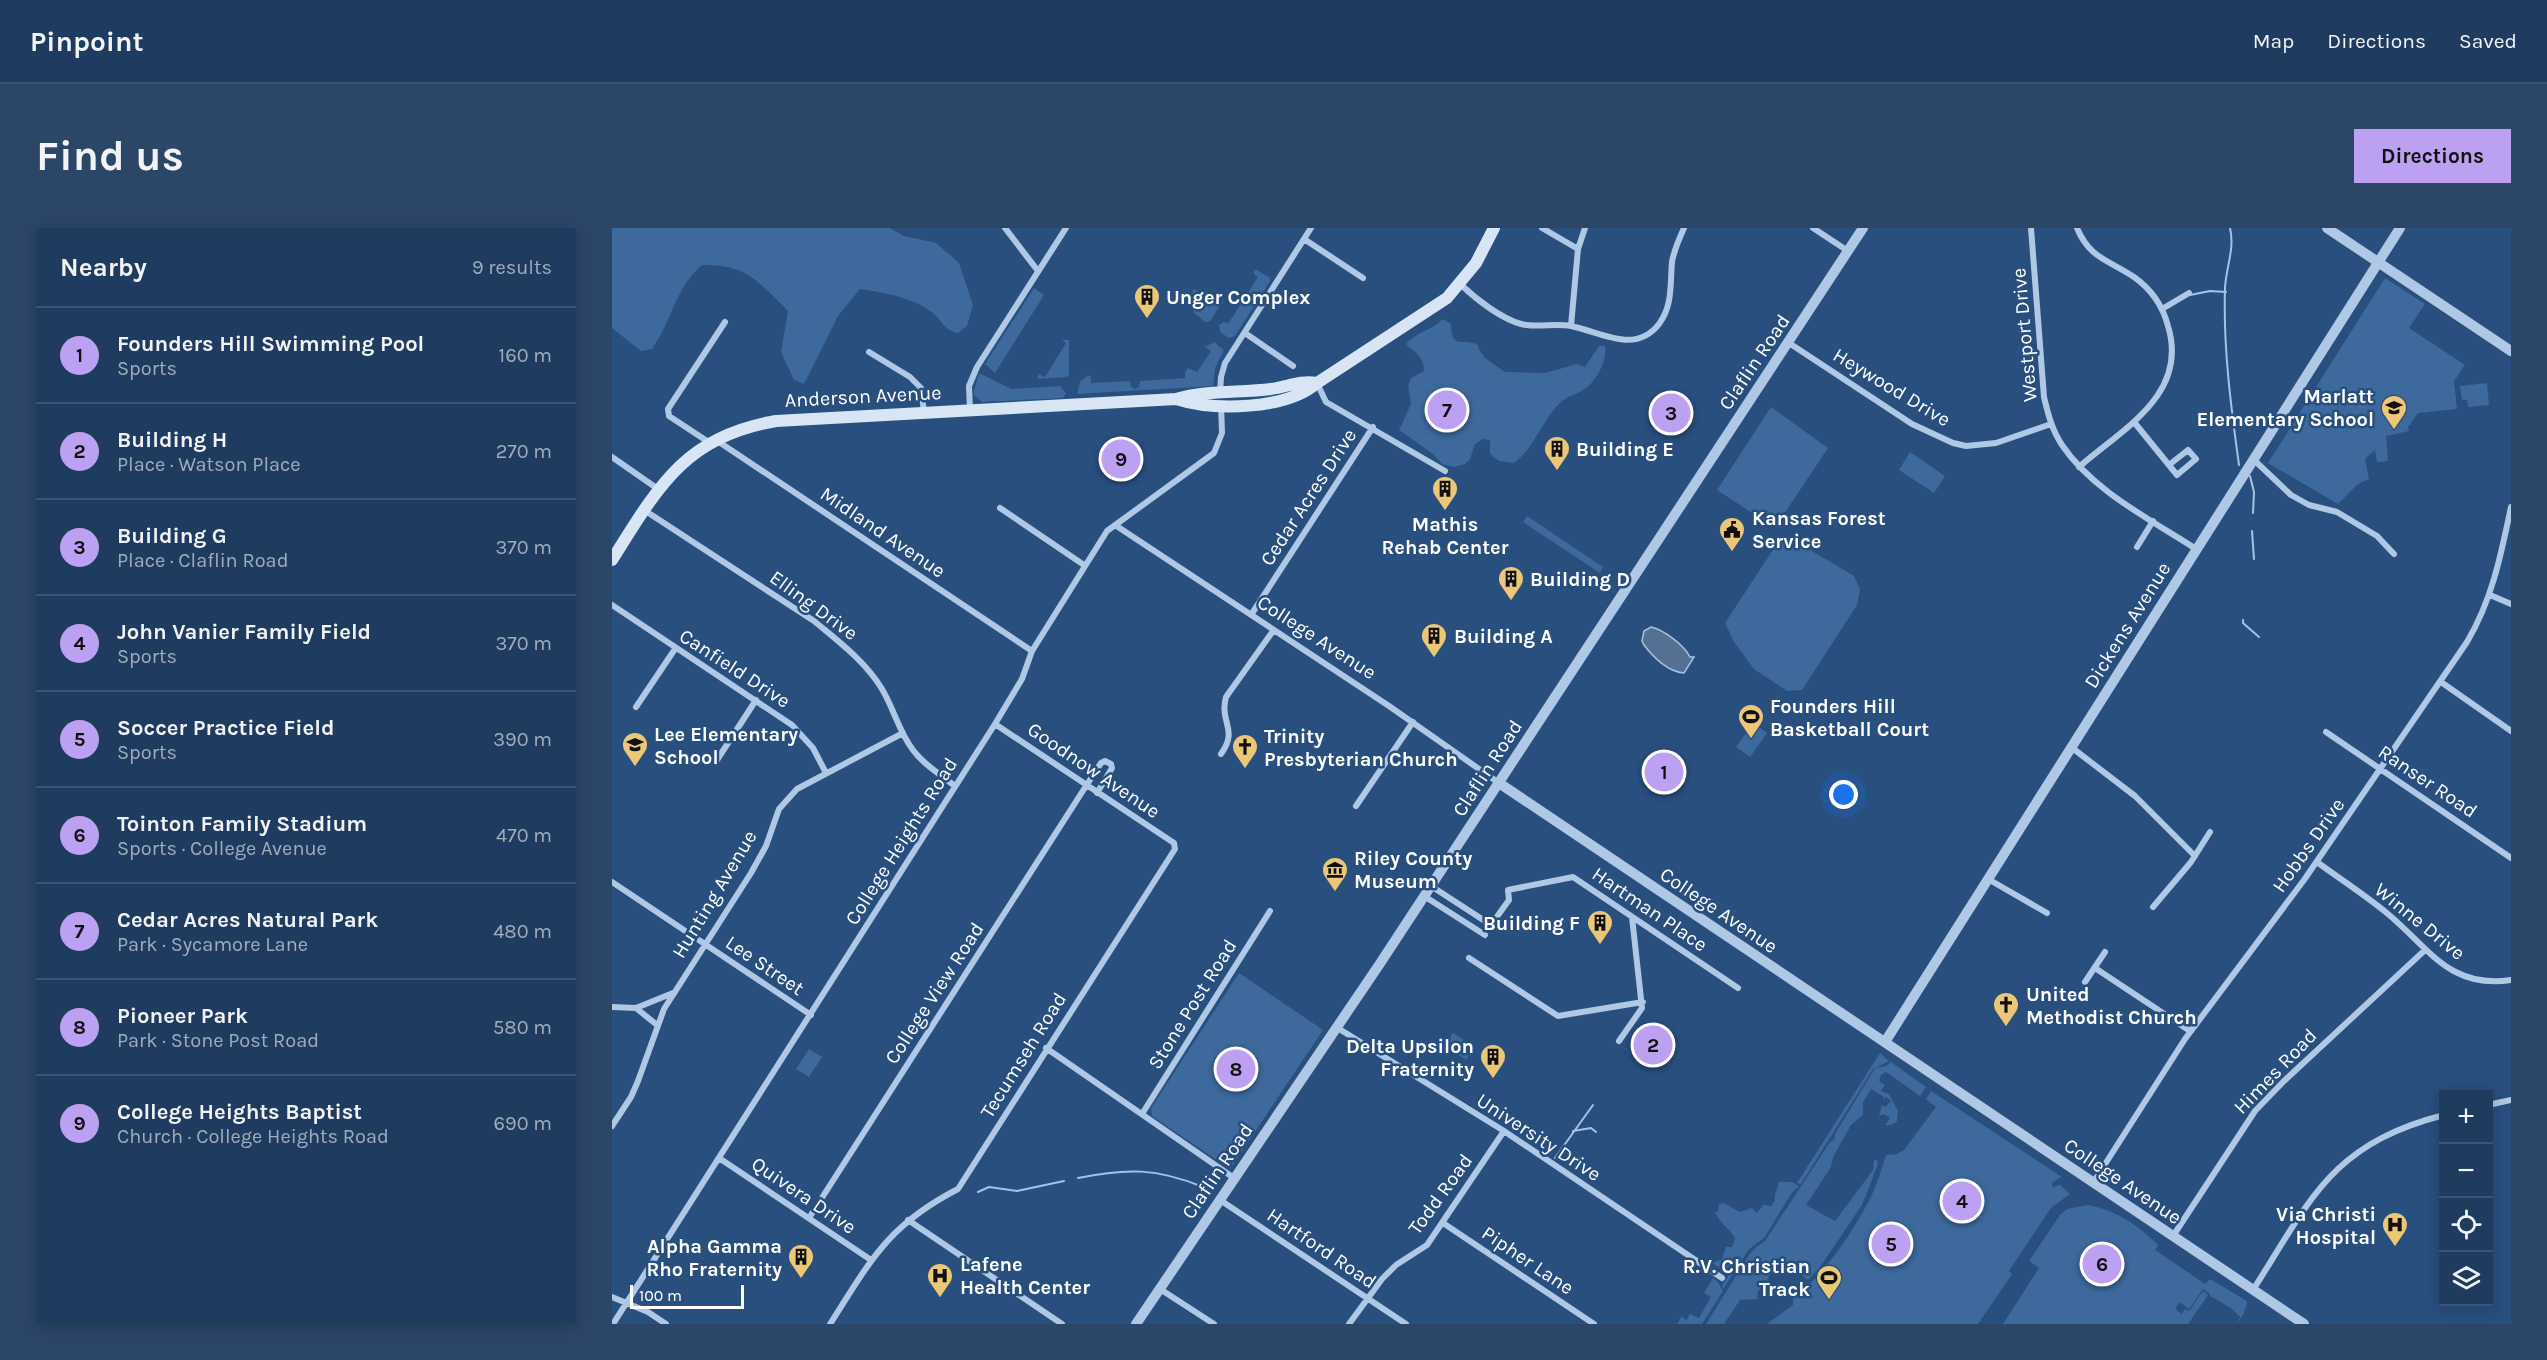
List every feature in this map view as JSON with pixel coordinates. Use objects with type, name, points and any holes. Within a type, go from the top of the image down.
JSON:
[{"type":"main road","name":"Anderson Avenue","points":[[612,560],[658,489],[686,459],[713,441],[742,429],[776,421],[1176,399],[1193,394],[1220,400],[1285,387],[1304,380],[1317,382],[1434,307],[1460,284],[1476,263],[1494,228]]},
{"type":"street","points":[[1005,228],[1038,271]]},
{"type":"street","points":[[970,410],[969,386],[978,367],[1066,228]]},
{"type":"street","name":"College Heights Road","points":[[613,1324],[995,724],[1022,679],[1032,651],[1107,531],[1214,453],[1222,433],[1221,377],[1226,363],[1311,228]]},
{"type":"street","points":[[1542,228],[1578,249]]},
{"type":"street","points":[[1571,326],[1578,249],[1585,228]]},
{"type":"street","points":[[1460,284],[1478,300],[1522,324],[1571,326],[1599,335],[1634,341],[1655,328],[1666,312],[1672,292],[1672,261],[1684,228]]},
{"type":"street","points":[[1813,228],[1848,251]]},
{"type":"street","name":"Claflin Road","points":[[1136,1324],[1431,886],[1863,228]]},
{"type":"street","name":"Westport Drive","points":[[2031,228],[2044,397],[2051,424],[2061,444],[2079,467],[2098,484],[2196,549]]},
{"type":"street","points":[[2077,228],[2082,241],[2092,253],[2135,278],[2154,297],[2162,309],[2172,345],[2167,377],[2151,405],[2079,467]]},
{"type":"street","points":[[2327,228],[2511,351]]},
{"type":"street","name":"Dickens Avenue","points":[[1885,1042],[2400,228]]},
{"type":"street","points":[[1304,239],[1363,278]]},
{"type":"street","points":[[2162,309],[2189,293]]},
{"type":"street","name":"Midland Avenue","points":[[725,322],[668,409],[669,416],[713,441],[1032,651]]},
{"type":"street","points":[[1245,333],[1293,366]]},
{"type":"street","name":"Heywood Drive","points":[[1789,343],[1912,424],[1953,443],[1966,446],[1996,443],[2051,424]]},
{"type":"street","points":[[869,352],[910,377],[921,388],[924,412]]},
{"type":"street","points":[[1317,382],[1326,402],[1373,427],[1444,471]]},
{"type":"street","points":[[2134,422],[2169,465]]},
{"type":"street","name":"Cedar Acres Drive","points":[[1251,615],[1373,427]]},
{"type":"street","points":[[612,457],[658,489]]},
{"type":"street","points":[[2253,459],[2291,495],[2309,505],[2337,512],[2365,528],[2384,542],[2394,554]]},
{"type":"street","name":"Hobbs Drive","points":[[2093,1182],[2190,1031],[2317,862],[2473,633],[2490,595],[2503,549],[2511,507]]},
{"type":"street","points":[[1000,508],[1084,565]]},
{"type":"street","name":"Elling Drive","points":[[644,510],[814,621],[840,642],[866,667],[882,689],[903,733],[924,762],[955,786]]},
{"type":"street","points":[[2137,547],[2153,521]]},
{"type":"street","name":"College Avenue","points":[[1115,525],[1413,722],[1499,783],[2304,1324]]},
{"type":"street","points":[[2490,595],[2511,604]]},
{"type":"street","name":"Canfield Drive","points":[[612,605],[675,649],[756,700],[803,735],[826,773]]},
{"type":"street","points":[[1221,753],[1229,743],[1230,731],[1222,710],[1226,697],[1273,631]]},
{"type":"street","points":[[636,707],[675,649]]},
{"type":"street","points":[[2441,682],[2511,731]]},
{"type":"street","points":[[717,760],[756,700]]},
{"type":"street","points":[[1356,807],[1413,722]]},
{"type":"street","name":"Goodnow Avenue","points":[[995,724],[1174,843]]},
{"type":"street","name":"Ranser Road","points":[[2326,732],[2511,858]]},
{"type":"street","name":"Hunting Avenue","points":[[612,1126],[631,1097],[657,1025],[674,993],[766,846],[779,808],[797,789],[903,733]]},
{"type":"street","points":[[2071,747],[2135,796],[2195,856]]},
{"type":"street","name":"College View Road","points":[[809,1218],[1086,786],[1103,761],[1109,762],[1112,771],[1097,793]]},
{"type":"street","points":[[2153,907],[2195,856],[2210,832]]},
{"type":"street","name":"Tecumseh Road","points":[[830,1324],[888,1238],[935,1201],[958,1189],[1175,849],[1174,843]]},
{"type":"street","name":"Winne Drive","points":[[2317,862],[2384,911],[2443,966],[2461,975],[2492,981],[2511,981]]},
{"type":"street","name":"Hartman Place","points":[[1431,886],[1491,925],[1509,900],[1508,890],[1573,877],[1738,988]]},
{"type":"street","points":[[1988,879],[2047,913]]},
{"type":"street","name":"Lee Street","points":[[612,882],[811,1015]]},
{"type":"street","points":[[1424,896],[1485,935]]},
{"type":"street","name":"Stone Post Road","points":[[1142,1114],[1270,911]]},
{"type":"street","points":[[1618,1041],[1642,1010],[1643,1002],[1632,917]]},
{"type":"street","name":"Himes Road","points":[[2173,1236],[2255,1111],[2284,1081],[2425,950]]},
{"type":"street","points":[[2085,982],[2105,952]]},
{"type":"street","points":[[1469,958],[1558,1016],[1643,1002]]},
{"type":"street","points":[[2095,968],[2190,1031]]},
{"type":"street","points":[[612,1007],[636,1008],[674,993]]},
{"type":"street","points":[[636,1008],[657,1025]]},
{"type":"street","name":"University Drive","points":[[1336,1027],[1504,1131],[1722,1278]]},
{"type":"street","points":[[1046,1048],[1234,1178]]},
{"type":"street","points":[[2493,1104],[2511,1100]]},
{"type":"street","points":[[2253,1290],[2313,1197],[2342,1164],[2365,1146],[2390,1132],[2439,1117]]},
{"type":"street","name":"Todd Road","points":[[1349,1324],[1367,1298],[1396,1265],[1427,1245],[1504,1131]]},
{"type":"street","name":"Quivera Drive","points":[[719,1158],[871,1260]]},
{"type":"street","name":"Hartford Road","points":[[1220,1199],[1406,1324]]},
{"type":"street","points":[[908,1220],[1062,1324]]},
{"type":"street","name":"Pipher Lane","points":[[1443,1223],[1594,1324]]},
{"type":"street","points":[[1160,1289],[1214,1324]]},
{"type":"street","points":[[612,1297],[648,1312],[666,1324]]},
{"type":"shaded area","points":[[612,228],[890,228],[904,236],[936,243],[959,263],[973,305],[967,326],[958,333],[947,328],[933,313],[916,303],[889,294],[860,289],[838,316],[804,384],[794,380],[781,352],[788,311],[760,283],[741,271],[702,265],[680,294],[652,349],[641,351],[612,328]]},
{"type":"shaded area","points":[[1254,270],[1270,278],[1270,281],[1235,336],[1229,338],[1220,332],[1219,325],[1224,322],[1228,324],[1258,277],[1254,274]]},
{"type":"shaded area","points":[[2385,278],[2425,304],[2409,328],[2465,365],[2454,381],[2457,409],[2418,413],[2408,427],[2409,431],[2386,436],[2388,461],[2377,462],[2375,450],[2365,459],[2369,479],[2358,484],[2338,504],[2268,463]]},
{"type":"shaded area","points":[[1034,288],[1044,295],[995,373],[985,364]]},
{"type":"shaded area","points":[[1194,289],[1217,305],[1223,301],[1210,321],[1205,322],[1194,313],[1191,295]]},
{"type":"shaded area","points":[[1443,319],[1451,324],[1453,338],[1459,342],[1478,345],[1485,358],[1505,372],[1545,373],[1577,364],[1585,367],[1599,346],[1605,346],[1604,358],[1600,371],[1592,382],[1559,404],[1527,450],[1514,463],[1499,461],[1490,454],[1490,440],[1483,439],[1475,444],[1470,459],[1465,464],[1454,467],[1442,464],[1433,454],[1399,430],[1411,404],[1408,386],[1411,378],[1424,371],[1421,358],[1406,344]]},
{"type":"shaded area","points":[[1062,340],[1069,340],[1069,375],[1038,379],[1038,374],[1045,377],[1066,343]]},
{"type":"shaded area","points":[[1214,342],[1224,350],[1215,368],[1213,386],[1077,394],[1080,382],[1088,375],[1091,377],[1091,383],[1130,381],[1131,387],[1135,389],[1139,387],[1140,381],[1185,378],[1188,368],[1197,372],[1211,351],[1205,347]]},
{"type":"shaded area","points":[[979,373],[1011,389],[1060,386],[1066,393],[1063,398],[982,402],[973,394]]},
{"type":"shaded area","points":[[2487,383],[2489,405],[2468,407],[2467,400],[2462,400],[2460,386]]},
{"type":"shaded area","points":[[1771,407],[1828,448],[1776,526],[1772,526],[1717,490]]},
{"type":"shaded area","points":[[1910,452],[1945,476],[1934,493],[1899,470]]},
{"type":"shaded area","points":[[1527,516],[1603,567],[1600,573],[1523,522]]},
{"type":"shaded area","points":[[1790,538],[1854,576],[1860,589],[1857,605],[1802,690],[1787,691],[1754,669],[1734,642],[1725,623],[1778,542]]},
{"type":"shaded area","points":[[1651,627],[1667,635],[1678,643],[1690,657],[1694,657],[1684,673],[1667,667],[1656,659],[1644,645],[1642,641],[1644,631]]},
{"type":"shaded area","name":"Founders Hill Basketball Court","points":[[1753,723],[1767,733],[1750,757],[1736,747]]},
{"type":"shaded area","points":[[1239,973],[1323,1030],[1230,1169],[1152,1116],[1151,1108]]},
{"type":"shaded area","points":[[1453,1033],[1474,1047],[1466,1060],[1445,1046]]},
{"type":"shaded area","points":[[809,1049],[822,1057],[809,1077],[796,1069]]},
{"type":"shaded area","points":[[1880,1053],[1889,1061],[1873,1069],[1801,1184],[1797,1183]]},
{"type":"shaded area","points":[[1891,1062],[1926,1087],[1920,1096],[1886,1072],[1881,1075],[1879,1081],[1885,1085],[1881,1091],[1889,1094],[1898,1111],[1897,1121],[1891,1125],[1885,1125],[1890,1118],[1884,1114],[1879,1116],[1882,1105],[1885,1107],[1891,1101],[1886,1097],[1883,1101],[1884,1097],[1871,1089],[1863,1102],[1863,1115],[1851,1125],[1833,1157],[1831,1167],[1806,1205],[1835,1221],[1873,1170],[1874,1160],[1877,1160],[1878,1164],[1862,1205],[1820,1267],[1808,1280],[1800,1274],[1800,1270],[1779,1258],[1758,1291],[1757,1299],[1740,1300],[1724,1324],[1706,1324],[1749,1255],[1765,1241],[1830,1142],[1834,1140],[1835,1134],[1875,1068],[1886,1066]]},
{"type":"shaded area","points":[[1931,1091],[2062,1177],[2052,1182],[2053,1187],[2060,1185],[2070,1194],[2051,1208],[2009,1271],[2012,1274],[1978,1324],[1767,1324],[1793,1305],[1793,1297],[1816,1278],[1839,1249],[1868,1203],[1886,1155],[1897,1154],[1904,1150],[1936,1107],[1926,1099]]},
{"type":"shaded area","points":[[1779,1182],[1792,1182],[1799,1186],[1791,1194],[1764,1238],[1749,1249],[1723,1289],[1722,1286],[1729,1275],[1712,1263],[1722,1259],[1726,1247],[1732,1247],[1735,1238],[1715,1212],[1718,1212],[1719,1204],[1724,1203],[1740,1212],[1752,1208],[1757,1213],[1763,1205],[1771,1206],[1775,1200]]},
{"type":"shaded area","points":[[2087,1205],[2098,1207],[2126,1219],[2158,1245],[2155,1250],[2205,1284],[2210,1279],[2247,1301],[2237,1324],[2240,1317],[2203,1289],[2189,1309],[2180,1302],[2175,1309],[2182,1314],[2185,1309],[2189,1311],[2203,1291],[2208,1295],[2188,1324],[2003,1324],[2039,1268],[2029,1261],[2060,1215],[2067,1209]]},
{"type":"shaded area","points":[[1713,1278],[1723,1291],[1702,1324],[1677,1324],[1682,1316],[1686,1321],[1690,1314],[1699,1318],[1711,1297],[1704,1293]]},
{"type":"waterway","points":[[2230,228],[2231,251],[2225,288],[2225,332],[2239,465]]},
{"type":"waterway","points":[[2190,295],[2210,291],[2226,292]]},
{"type":"waterway","points":[[2250,476],[2254,492],[2253,513]]},
{"type":"waterway","points":[[2252,531],[2254,559]]},
{"type":"waterway","points":[[2243,620],[2243,623],[2259,637]]},
{"type":"waterway","points":[[1555,1158],[1593,1105]]},
{"type":"waterway","points":[[1573,1131],[1591,1128],[1596,1132]]},
{"type":"waterway","points":[[1078,1178],[1127,1171],[1156,1173],[1203,1187]]},
{"type":"waterway","points":[[978,1192],[989,1187],[1017,1191],[1064,1181]]},
{"type":"place","name":"Unger Complex","points":[[1147,320]]},
{"type":"place","name":"Cedar Acres Natural Park","points":[[1447,410]]},
{"type":"place","name":"Building G","points":[[1671,413]]},
{"type":"place","name":"Marlatt Elementary School","points":[[2394,431]]},
{"type":"place","name":"College Heights Baptist","points":[[1121,459]]},
{"type":"place","name":"Building E","points":[[1557,472]]},
{"type":"place","name":"Mathis Rehab Center","points":[[1445,512]]},
{"type":"place","name":"Kansas Forest Service","points":[[1732,553]]},
{"type":"place","name":"Building D","points":[[1511,602]]},
{"type":"place","name":"Building A","points":[[1434,659]]},
{"type":"place","name":"Founders Hill Basketball Court","points":[[1751,740]]},
{"type":"place","name":"Lee Elementary School","points":[[635,768]]},
{"type":"place","name":"Trinity Presbyterian Church","points":[[1245,770]]},
{"type":"place","name":"Founders Hill Swimming Pool","points":[[1664,772]]},
{"type":"place","name":"Riley County Museum","points":[[1335,893]]},
{"type":"place","name":"Building F","points":[[1600,946]]},
{"type":"place","name":"United Methodist Church","points":[[2006,1028]]},
{"type":"place","name":"Building H","points":[[1653,1045]]},
{"type":"place","name":"Pioneer Park","points":[[1236,1069]]},
{"type":"place","name":"Delta Upsilon Fraternity","points":[[1493,1080]]},
{"type":"place","name":"John Vanier Family Field","points":[[1962,1201]]},
{"type":"place","name":"Soccer Practice Field","points":[[1891,1244]]},
{"type":"place","name":"Via Christi Hospital","points":[[2395,1248]]},
{"type":"place","name":"Tointon Family Stadium","points":[[2102,1264]]},
{"type":"place","name":"Alpha Gamma Rho Fraternity","points":[[801,1280]]},
{"type":"place","name":"Lafene Health Center","points":[[940,1299]]},
{"type":"place","name":"R.V. Christian Track","points":[[1829,1301]]}]
